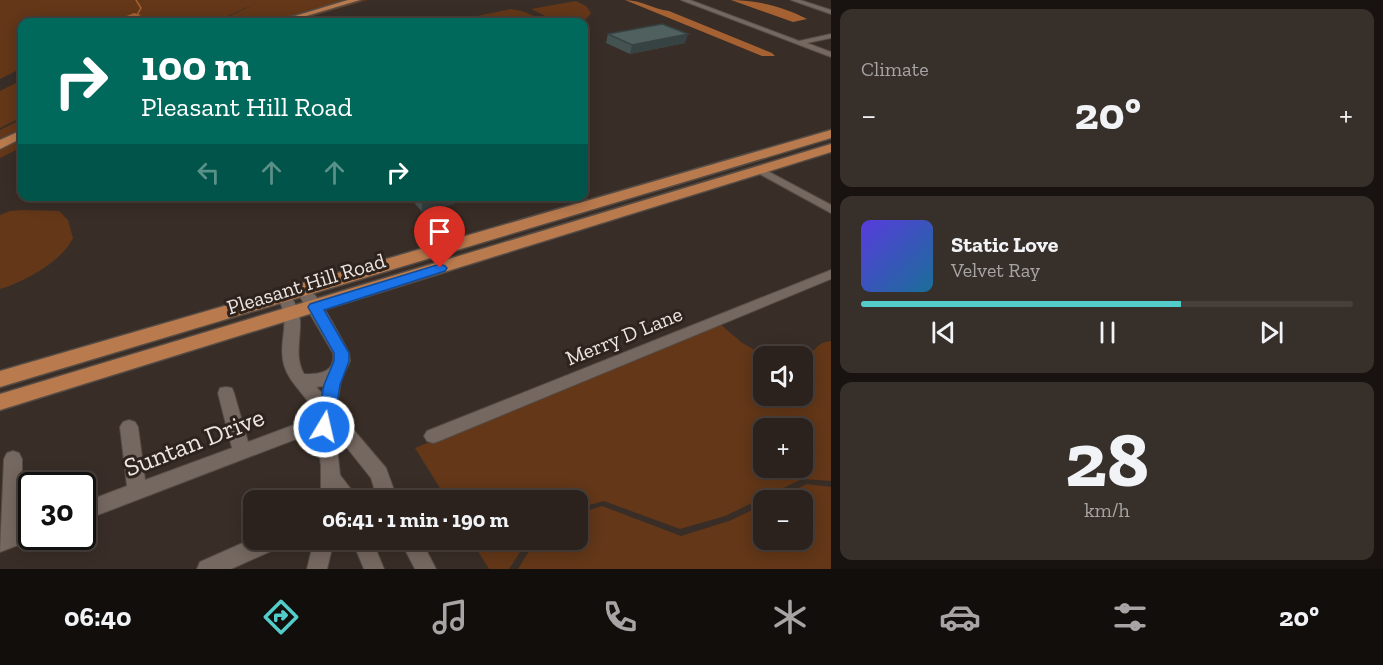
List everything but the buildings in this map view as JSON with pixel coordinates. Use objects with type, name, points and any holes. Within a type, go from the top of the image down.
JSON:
[{"type":"main road","points":[[293,18],[356,0]]},
{"type":"main road","name":"Pleasant Hill Road","points":[[0,379],[831,134]]},
{"type":"main road","points":[[0,145],[18,136]]},
{"type":"main road","name":"Pleasant Hill Road","points":[[0,402],[831,148]]},
{"type":"main road","points":[[760,170],[761,162],[769,152]]},
{"type":"street","points":[[684,0],[831,55]]},
{"type":"street","points":[[794,0],[831,12]]},
{"type":"street","points":[[798,43],[831,36]]},
{"type":"street","points":[[760,170],[831,210]]},
{"type":"street","name":"Merry D Lane","points":[[434,436],[831,274]]},
{"type":"street","points":[[303,290],[341,353],[342,361],[336,374],[324,424]]},
{"type":"street","points":[[285,296],[292,314],[290,355],[301,385],[314,395],[320,406],[332,479],[332,490]]},
{"type":"street","points":[[299,380],[319,381],[336,374]]},
{"type":"street","points":[[226,393],[242,453]]},
{"type":"street","points":[[324,424],[346,433],[379,474],[384,490]]},
{"type":"street","name":"Suntan Drive","points":[[96,507],[324,424]]},
{"type":"street","points":[[129,427],[136,492]]},
{"type":"street","points":[[6,540],[13,459]]},
{"type":"street","points":[[332,479],[341,490]]},
{"type":"street","points":[[207,569],[250,550]]},
{"type":"street","points":[[317,569],[322,550]]},
{"type":"street","points":[[366,550],[374,569]]},
{"type":"street","points":[[416,550],[426,569]]},
{"type":"shaded area","points":[[0,0],[368,0],[307,18],[225,18],[257,3],[223,18],[18,18],[18,70],[0,79]]},
{"type":"shaded area","points":[[625,0],[669,11],[775,56],[762,56]]},
{"type":"shaded area","points":[[731,0],[770,5],[807,19],[793,22]]},
{"type":"shaded area","points":[[576,1],[586,6],[591,13],[586,18],[550,18],[531,9]]},
{"type":"shaded area","points":[[511,9],[534,16],[534,18],[468,18]]},
{"type":"shaded area","points":[[18,82],[18,119],[0,128],[0,91]]},
{"type":"shaded area","points":[[18,121],[18,149],[0,158],[0,130]]},
{"type":"shaded area","points":[[10,211],[59,211],[68,220],[73,238],[68,247],[42,270],[0,289],[0,215]]},
{"type":"shaded area","points":[[720,324],[753,349],[753,406],[813,406],[813,352],[821,344],[831,341],[831,481],[802,479],[779,490],[753,490],[753,503],[725,516],[680,529],[604,501],[588,505],[588,490],[441,490],[415,448]]},
{"type":"shaded area","points":[[807,484],[831,487],[831,569],[518,569],[530,550],[588,550],[588,511],[602,506],[681,536],[729,521],[753,510],[753,550],[813,550],[813,490],[794,490]]},
{"type":"shaded area","points":[[477,550],[521,550],[509,569],[489,569]]},
{"type":"waterway","points":[[136,0],[141,8],[137,15]]},
{"type":"waterway","points":[[128,18],[137,15]]},
{"type":"route","points":[[324,427],[333,380],[342,361],[341,353],[315,307],[440,268]]}]
